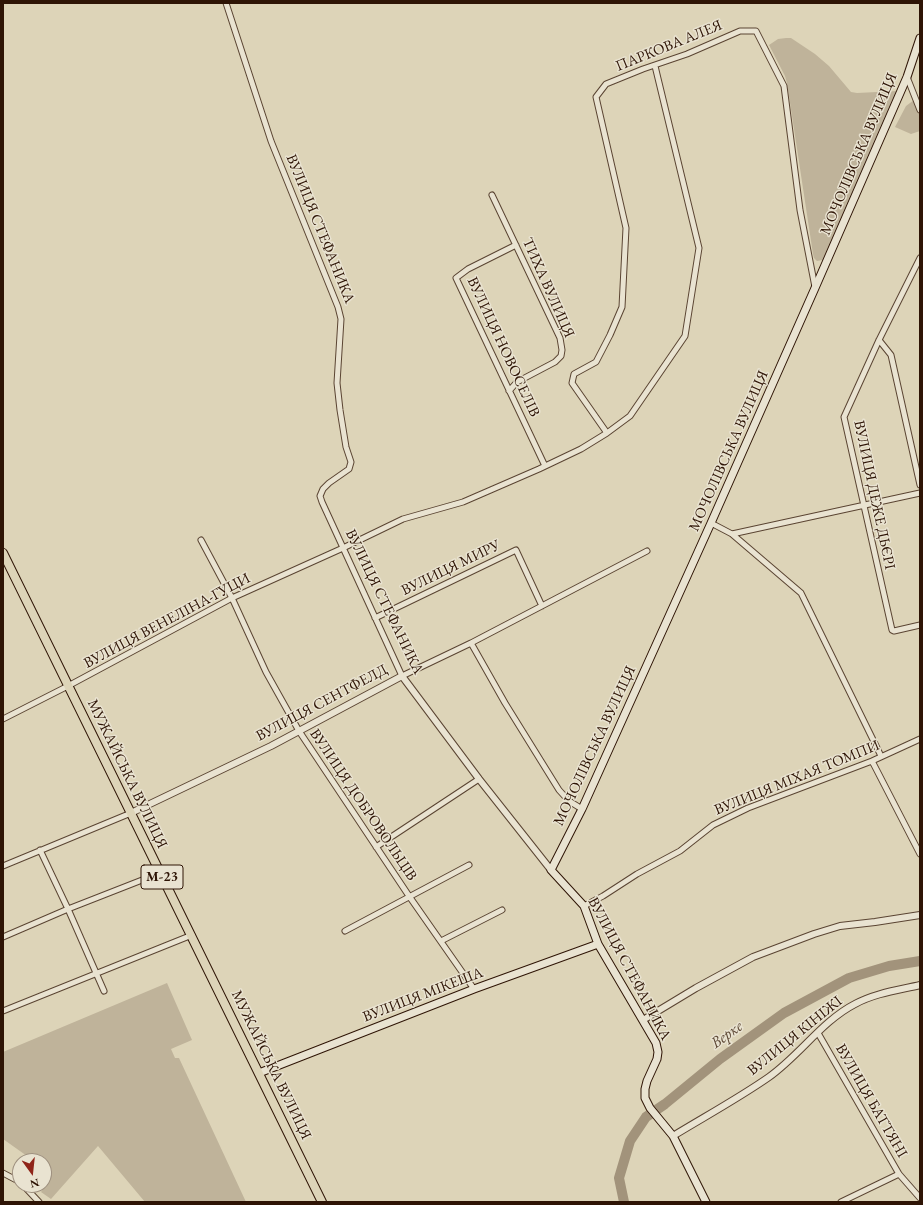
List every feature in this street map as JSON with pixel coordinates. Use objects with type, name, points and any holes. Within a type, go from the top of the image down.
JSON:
[{"type":"highway","name":"МУЖАЙСЬКА ВУЛИЦЯ","points":[[3,553],[322,1202]]},
{"type":"main road","name":"МОЧОЛІВСЬКА ВУЛИЦЯ","points":[[551,870],[582,809],[712,523],[907,77],[920,38]]},
{"type":"main road","name":"ВУЛИЦЯ СТЕФАНИКА","points":[[551,870],[584,906],[598,944],[656,1043],[658,1052],[647,1081],[645,1098],[650,1108],[673,1136],[706,1202]]},
{"type":"main road","name":"ВУЛИЦЯ МІКЕША","points":[[259,1073],[474,989],[598,944]]},
{"type":"street","name":"ВУЛИЦЯ СТЕФАНИКА","points":[[226,3],[271,141],[338,307],[341,319],[338,384],[340,410],[346,447],[351,462],[349,469],[328,483],[322,490],[320,496],[322,502],[402,676],[479,779],[551,870]]},
{"type":"street","name":"ПАРКОВА АЛЕЯ","points":[[607,434],[572,383],[574,374],[596,362],[622,307],[626,228],[596,97],[606,84],[643,69],[687,54],[740,31],[756,31],[784,86],[800,210],[815,288]]},
{"type":"street","name":"ВУЛИЦЯ ВЕНЕЛІНА-ГУЦИ","points":[[3,718],[68,686],[232,598],[404,519],[462,502],[545,466],[581,449],[607,434],[630,416],[685,336],[699,248],[655,66]]},
{"type":"street","points":[[907,77],[920,110]]},
{"type":"street","name":"ТИХА ВУЛИЦЯ","points":[[492,195],[560,338],[562,350],[561,356],[555,362],[517,382],[509,391]]},
{"type":"street","name":"ВУЛИЦЯ НОВОСЕЛІВ","points":[[516,245],[468,269],[456,278],[545,466]]},
{"type":"street","name":"ВУЛИЦЯ ДЕЖЕ ДЬЄРІ","points":[[920,258],[879,340],[844,417],[892,630],[894,631],[920,625]]},
{"type":"street","points":[[879,340],[891,355],[920,485]]},
{"type":"street","points":[[732,534],[920,493]]},
{"type":"street","points":[[712,523],[732,534],[801,593],[881,756]]},
{"type":"street","name":"ВУЛИЦЯ ДОБРОВОЛЬЦІВ","points":[[201,540],[232,598],[266,672],[299,731],[409,896],[474,989]]},
{"type":"street","name":"ВУЛИЦЯ МИРУ","points":[[375,618],[516,550],[542,606]]},
{"type":"street","name":"ВУЛИЦЯ СЕНТФЕЛД","points":[[3,866],[131,813],[232,765],[647,551]]},
{"type":"street","points":[[471,643],[560,790],[569,801],[582,809]]},
{"type":"street","name":"ВУЛИЦЯ МІХАЯ ТОМПИ","points":[[584,906],[603,896],[637,874],[680,851],[713,826],[748,808],[872,761],[920,739]]},
{"type":"street","points":[[872,761],[920,854]]},
{"type":"street","points":[[376,847],[479,779]]},
{"type":"street","points":[[40,850],[104,991]]},
{"type":"street","points":[[345,931],[469,865]]},
{"type":"street","points":[[3,937],[68,909],[160,873]]},
{"type":"street","points":[[441,941],[502,910]]},
{"type":"street","points":[[643,1020],[696,988],[753,957],[840,926],[920,915]]},
{"type":"street","points":[[3,1011],[96,972],[192,935]]},
{"type":"street","name":"ВУЛИЦЯ КІНІЖІ","points":[[673,1136],[770,1076],[798,1053],[830,1021],[855,1004],[874,996],[920,985]]},
{"type":"street","name":"ВУЛИЦЯ БАТТЯНІ","points":[[818,1033],[899,1174],[920,1198]]},
{"type":"street","points":[[3,1173],[12,1178]]},
{"type":"street","points":[[841,1202],[899,1174]]},
{"type":"street","points":[[31,1193],[39,1202]]},
{"type":"shaded area","points":[[791,38],[815,54],[829,66],[851,92],[897,91],[823,260],[817,261],[813,254],[787,83],[769,45],[778,39]]},
{"type":"shaded area","points":[[914,100],[920,115],[920,131],[911,134],[895,127],[906,106]]},
{"type":"shaded area","points":[[167,983],[192,1040],[171,1049],[175,1058],[179,1058],[246,1202],[145,1202],[98,1146],[51,1199],[42,1193],[52,1193],[52,1153],[23,1153],[3,1139],[3,1052]]},
{"type":"waterway","name":"Верке","points":[[624,1202],[619,1178],[630,1141],[646,1117],[665,1104],[720,1059],[784,1013],[849,978],[889,966],[920,961]]}]
